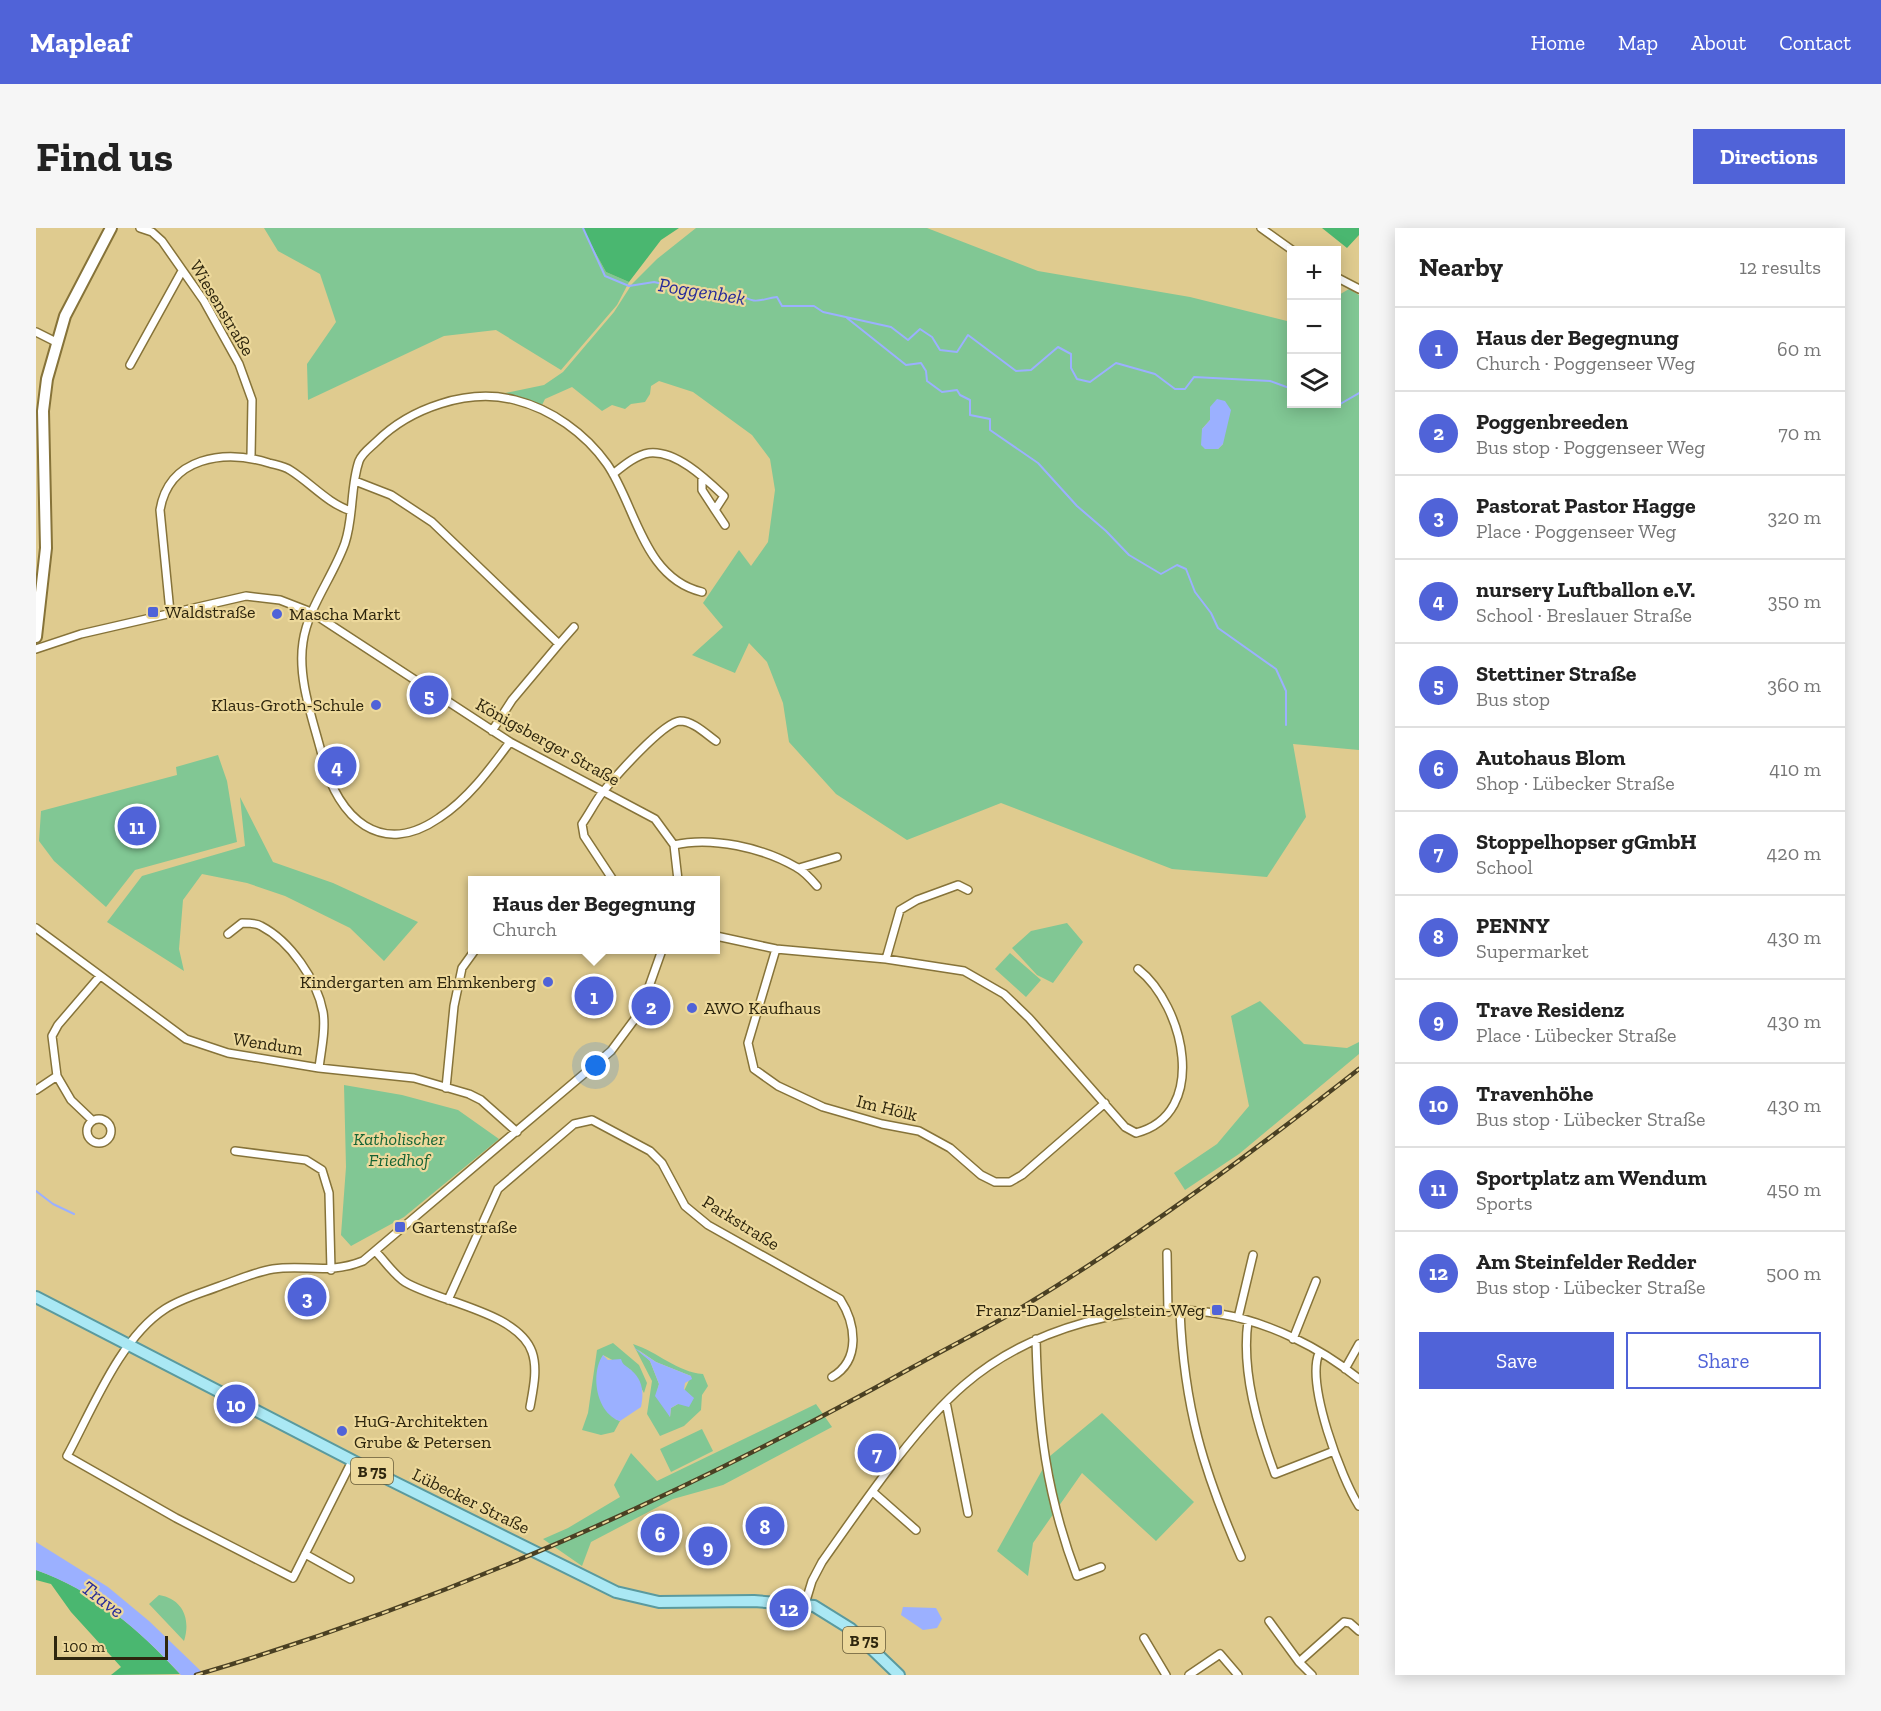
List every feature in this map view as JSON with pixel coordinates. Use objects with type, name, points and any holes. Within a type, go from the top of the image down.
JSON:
[{"type":"main road","points":[[36,637],[46,548],[43,411],[56,342],[75,294],[111,228]]},
{"type":"main road","name":"Lübecker Straße","points":[[36,1297],[352,1461],[616,1592],[659,1602],[805,1604],[823,1610],[851,1629],[899,1675]]},
{"type":"street","name":"Wiesenstraße","points":[[140,228],[152,232],[162,241],[204,301],[239,364],[252,400],[251,456]]},
{"type":"street","points":[[1261,228],[1287,246]]},
{"type":"street","points":[[130,365],[182,271]]},
{"type":"street","points":[[1341,280],[1359,289]]},
{"type":"street","points":[[36,332],[56,342]]},
{"type":"street","points":[[510,742],[473,787],[439,818],[406,833],[382,834],[366,828],[353,818],[341,802],[324,762],[303,676],[303,643],[311,612],[332,577],[346,539],[360,458],[386,432],[421,410],[471,397],[490,396],[514,400],[556,416],[579,434],[613,474],[638,530],[655,558],[686,589],[702,592]]},
{"type":"street","points":[[613,474],[627,463],[649,453],[676,459],[724,496],[715,510]]},
{"type":"street","points":[[170,612],[160,529],[162,495],[173,478],[190,465],[218,458],[251,456],[289,469],[321,495],[351,511]]},
{"type":"street","points":[[702,478],[702,490],[725,525]]},
{"type":"street","points":[[355,481],[391,495],[432,522],[559,644]]},
{"type":"street","name":"Königsberger Straße","points":[[36,649],[81,634],[246,596],[280,600],[311,612],[510,742],[602,793],[634,806],[655,819],[674,844]]},
{"type":"street","points":[[492,731],[512,700],[574,627]]},
{"type":"street","points":[[610,876],[584,836],[582,824],[602,793],[661,731],[673,723],[685,722],[716,741]]},
{"type":"street","points":[[678,876],[674,844],[711,842],[752,850],[799,868],[818,885]]},
{"type":"street","points":[[799,868],[837,858]]},
{"type":"street","points":[[886,959],[900,910],[917,900],[958,885],[968,890]]},
{"type":"street","points":[[228,934],[242,922],[260,925],[289,948],[317,992],[323,1012],[324,1032],[319,1068]]},
{"type":"street","name":"Wendum","points":[[36,928],[174,1030],[197,1043],[228,1053],[319,1068],[414,1078],[481,1100],[517,1132]]},
{"type":"street","points":[[720,937],[776,949],[886,959],[964,971],[1004,994],[1130,1132],[1146,1130],[1166,1116],[1173,1107],[1182,1079],[1183,1061],[1174,1021],[1166,1004],[1147,976],[1138,969]]},
{"type":"street","name":"Im Hölk","points":[[776,949],[748,1043],[754,1069],[778,1086],[823,1107],[882,1124],[919,1131],[950,1148],[981,1174],[995,1182],[1010,1182],[1022,1175],[1105,1103]]},
{"type":"street","points":[[447,1088],[454,1006],[462,968],[472,954]]},
{"type":"street","points":[[352,1461],[293,1578],[177,1518],[67,1456],[129,1346],[158,1314],[190,1297],[273,1269],[331,1270],[363,1262],[517,1132],[622,1039],[645,1003],[661,954]]},
{"type":"street","points":[[92,1120],[71,1101],[57,1076],[52,1036],[58,1025],[100,976]]},
{"type":"street","points":[[36,1090],[57,1076]]},
{"type":"street","name":"Parkstraße","points":[[448,1300],[498,1188],[574,1124],[592,1120],[650,1151],[662,1163],[685,1206],[708,1226],[840,1299],[846,1310],[854,1339],[851,1354],[841,1372],[832,1377]]},
{"type":"street","points":[[235,1151],[306,1160],[322,1170],[329,1193],[331,1270]]},
{"type":"street","points":[[376,1252],[404,1281],[499,1321],[523,1337],[532,1352],[535,1374],[530,1407]]},
{"type":"street","points":[[1167,1253],[1168,1312]]},
{"type":"street","points":[[1238,1318],[1253,1255]]},
{"type":"street","points":[[1293,1339],[1316,1281]]},
{"type":"street","points":[[1180,1311],[1185,1380],[1195,1434],[1212,1491],[1241,1557]]},
{"type":"street","points":[[805,1604],[822,1562],[946,1402],[982,1370],[1036,1339],[1086,1322],[1168,1312],[1180,1311],[1238,1318],[1293,1339],[1359,1379]]},
{"type":"street","points":[[1248,1321],[1249,1370],[1262,1436],[1275,1474],[1334,1451]]},
{"type":"street","points":[[1036,1339],[1044,1460],[1055,1513],[1077,1576],[1101,1567]]},
{"type":"street","points":[[1345,1369],[1359,1344]]},
{"type":"street","points":[[1319,1353],[1316,1362],[1317,1383],[1323,1415],[1334,1451],[1359,1506]]},
{"type":"street","points":[[946,1402],[968,1513]]},
{"type":"street","points":[[874,1493],[916,1530]]},
{"type":"street","points":[[305,1554],[350,1579]]},
{"type":"street","points":[[1269,1621],[1311,1675]]},
{"type":"street","points":[[1299,1662],[1344,1622],[1350,1623],[1359,1631]]},
{"type":"street","points":[[1144,1638],[1166,1675]]},
{"type":"street","points":[[1189,1675],[1220,1654],[1238,1675]]},
{"type":"green space","points":[[264,228],[582,228],[606,272],[629,282],[617,305],[561,370],[496,330],[444,336],[308,400],[307,364],[336,322],[320,274],[278,251]]},
{"type":"green space","points":[[582,228],[679,228],[661,240],[629,282],[606,272]]},
{"type":"green space","points":[[696,228],[927,228],[1038,271],[1190,297],[1287,321],[1287,408],[1341,408],[1341,294],[1349,289],[1359,295],[1359,750],[1293,744],[1306,817],[1267,877],[1172,869],[1001,803],[907,840],[836,794],[789,742],[783,703],[767,662],[749,643],[735,673],[692,655],[723,627],[703,603],[739,550],[751,566],[768,542],[775,490],[770,459],[752,435],[693,392],[659,381],[651,386],[650,394],[645,402],[631,404],[625,409],[612,405],[602,411],[572,387],[545,399],[542,405],[505,393],[544,385],[563,372],[614,312],[632,284],[657,259]],"holes":[[[1210,420],[1223,444],[1218,449],[1205,449],[1202,429]]]},
{"type":"green space","points":[[1322,228],[1359,228],[1359,235],[1347,248]]},
{"type":"green space","points":[[218,755],[227,781],[237,842],[135,870],[106,907],[54,861],[39,841],[41,811],[177,775],[176,767]]},
{"type":"green space","points":[[240,797],[273,862],[333,883],[418,922],[384,961],[350,928],[285,896],[247,883],[202,874],[183,900],[179,949],[184,971],[107,922],[142,876],[245,846]]},
{"type":"green space","points":[[1067,923],[1083,942],[1053,983],[1037,975],[1012,948],[1031,931]]},
{"type":"green space","points":[[1010,953],[1041,980],[1026,997],[995,969]]},
{"type":"green space","points":[[1260,1001],[1304,1044],[1347,1048],[1359,1042],[1359,1054],[1239,1154],[1185,1190],[1174,1173],[1217,1144],[1249,1106],[1231,1016]]},
{"type":"green space","name":"Katholischer Friedhof","points":[[344,1085],[402,1095],[458,1110],[499,1139],[404,1217],[351,1246],[341,1235],[346,1167]]},
{"type":"green space","points":[[613,1343],[639,1365],[647,1383],[644,1393],[631,1370],[603,1355],[615,1419],[620,1421],[614,1432],[601,1435],[582,1430],[588,1413],[597,1350]]},
{"type":"green space","points":[[633,1344],[685,1370],[703,1374],[708,1386],[702,1395],[701,1410],[684,1426],[660,1436],[647,1414],[652,1381]],"holes":[[[637,1349],[656,1362],[691,1376],[678,1404],[671,1408],[670,1417],[657,1392],[659,1384],[650,1361]]]},
{"type":"green space","points":[[816,1404],[832,1427],[723,1485],[673,1499],[591,1542],[582,1566],[543,1539],[568,1528],[620,1497],[614,1485],[631,1453],[657,1481]]},
{"type":"green space","points":[[1102,1413],[1194,1502],[1156,1541],[1082,1473],[1033,1543],[1028,1576],[997,1551],[1050,1456]]},
{"type":"green space","points":[[702,1429],[713,1451],[671,1472],[660,1449]]},
{"type":"green space","points":[[36,1570],[77,1588],[114,1613],[180,1674],[111,1675],[121,1667],[71,1612],[51,1584],[36,1580]]},
{"type":"green space","points":[[159,1595],[174,1601],[183,1611],[186,1625],[184,1641],[149,1604]]},
{"type":"water","points":[[1217,399],[1225,401],[1231,410],[1223,444],[1218,449],[1205,449],[1201,445],[1202,429],[1210,420],[1210,407]]},
{"type":"water","points":[[633,1347],[656,1362],[691,1376],[692,1379],[685,1383],[684,1389],[694,1398],[689,1407],[678,1404],[671,1408],[670,1417],[655,1396],[659,1384],[650,1361]]},
{"type":"water","points":[[603,1355],[608,1360],[621,1359],[638,1378],[642,1387],[641,1407],[620,1421],[605,1410],[598,1392],[597,1372]]},
{"type":"water","name":"Trave","points":[[36,1542],[108,1587],[149,1621],[205,1675],[181,1675],[149,1642],[114,1613],[77,1589],[36,1570]]},
{"type":"water","points":[[903,1607],[936,1608],[942,1619],[937,1628],[923,1630],[901,1615]]},
{"type":"waterway","name":"Poggenbek","points":[[583,228],[605,276],[629,286],[654,282],[676,287],[690,286],[714,295],[738,293],[754,301],[777,297],[782,306],[814,306],[823,312],[891,327],[908,340],[920,329],[932,337],[940,350],[957,352],[968,335],[1016,371],[1031,370],[1058,347],[1071,354],[1071,368],[1077,379],[1090,382],[1116,363],[1155,374],[1175,389],[1185,389],[1194,377],[1270,381],[1287,387]]},
{"type":"waterway","points":[[847,318],[906,365],[921,363],[926,371],[927,381],[942,392],[957,390],[960,395],[970,400],[970,415],[990,419],[990,430],[1038,463],[1077,506],[1129,555],[1161,574],[1177,565],[1186,569],[1195,592],[1211,613],[1218,628],[1276,669],[1286,691],[1286,725]]},
{"type":"waterway","name":"Poggenbek","points":[[1341,404],[1359,393]]},
{"type":"waterway","points":[[36,1191],[53,1204],[74,1214]]},
{"type":"railway","points":[[196,1675],[382,1613],[563,1541],[740,1459],[827,1414],[1001,1320],[1114,1249],[1279,1131],[1359,1069]]},
{"type":"place","name":"Waldstraße","points":[[153,612]]},
{"type":"place","name":"Mascha Markt","points":[[277,614]]},
{"type":"place","name":"Stettiner Straße","points":[[429,695]]},
{"type":"place","name":"Klaus-Groth-Schule","points":[[376,705]]},
{"type":"place","name":"nursery Luftballon e.V.","points":[[337,766]]},
{"type":"place","name":"Sportplatz am Wendum","points":[[137,826]]},
{"type":"place","name":"Kindergarten am Ehmkenberg","points":[[548,982]]},
{"type":"place","name":"Haus der Begegnung","points":[[594,996]]},
{"type":"place","name":"Poggenbreeden","points":[[651,1006]]},
{"type":"place","name":"AWO Kaufhaus","points":[[692,1008]]},
{"type":"place","name":"Gartenstraße","points":[[400,1227]]},
{"type":"place","name":"Pastorat Pastor Hagge","points":[[307,1297]]},
{"type":"place","name":"Franz-Daniel-Hagelstein-Weg","points":[[1217,1310]]},
{"type":"place","name":"Travenhöhe","points":[[236,1404]]},
{"type":"place","name":"HuG-Architekten Grube & Petersen","points":[[342,1431]]},
{"type":"place","name":"Stoppelhopser gGmbH","points":[[877,1453]]},
{"type":"place","name":"PENNY","points":[[765,1526]]},
{"type":"place","name":"Autohaus Blom","points":[[660,1533]]},
{"type":"place","name":"Trave Residenz","points":[[708,1546]]},
{"type":"place","name":"Am Steinfelder Redder","points":[[789,1608]]}]
